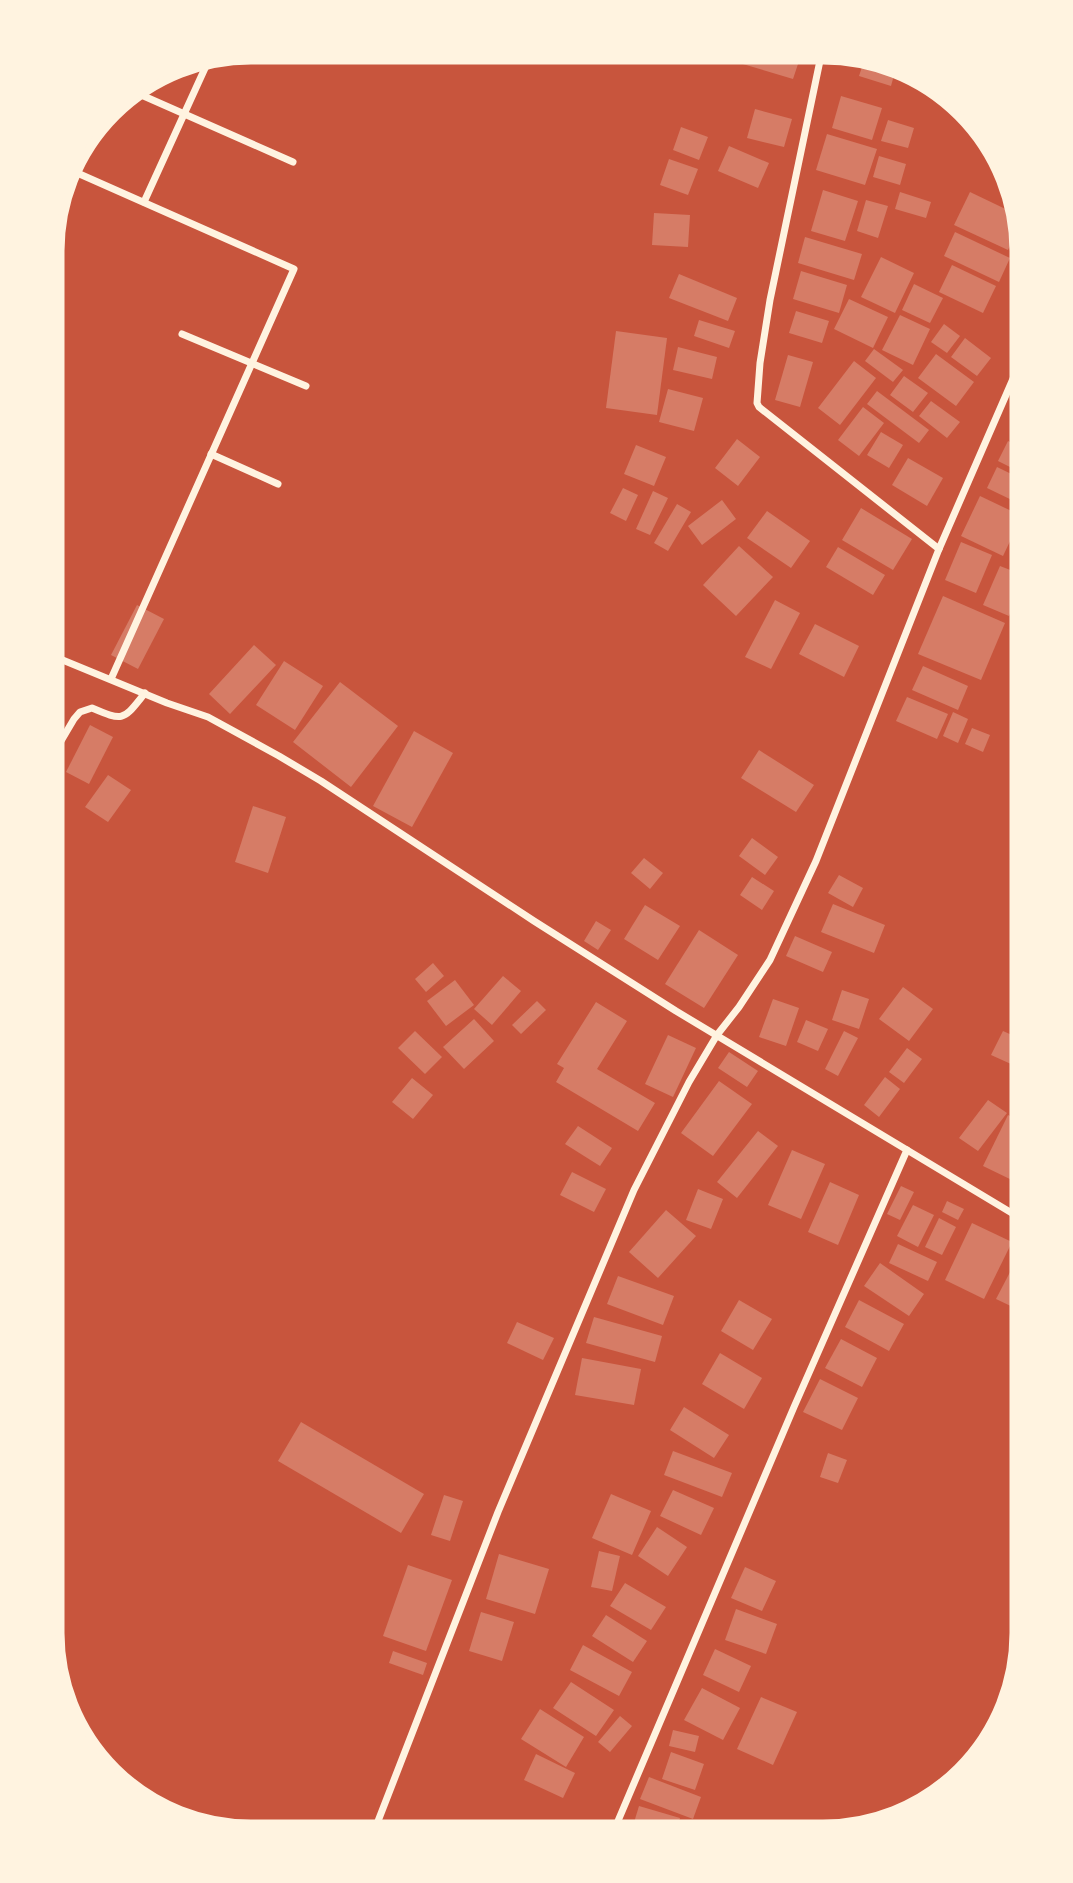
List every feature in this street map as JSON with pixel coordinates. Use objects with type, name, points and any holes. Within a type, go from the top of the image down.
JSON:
[{"type":"street","points":[[820,60],[769,300],[757,403],[939,550]]},
{"type":"street","points":[[144,202],[207,65]]},
{"type":"street","points":[[140,95],[293,162]]},
{"type":"street","points":[[76,172],[294,269],[111,680]]},
{"type":"street","points":[[182,334],[306,386]]},
{"type":"street","points":[[377,1824],[498,1512],[634,1190],[689,1082],[717,1034],[739,1007],[770,960],[816,861],[939,550],[1014,377]]},
{"type":"street","points":[[211,454],[278,484]]},
{"type":"street","points":[[59,659],[208,717],[241,734],[321,781],[534,921],[1013,1213]]},
{"type":"street","points":[[59,744],[80,712],[92,708],[120,718],[127,715],[145,693]]},
{"type":"street","points":[[617,1824],[907,1150]]},
{"type":"building","points":[[737,60],[799,60],[793,79],[736,62]]},
{"type":"building","points":[[863,64],[894,74],[891,86],[859,76]]},
{"type":"building","points":[[841,96],[882,108],[872,140],[832,128]]},
{"type":"building","points":[[755,109],[792,119],[784,147],[747,138]]},
{"type":"building","points":[[888,120],[914,128],[908,148],[881,141]]},
{"type":"building","points":[[681,127],[708,137],[699,160],[673,150]]},
{"type":"building","points":[[827,134],[877,149],[865,185],[816,170]]},
{"type":"building","points":[[729,146],[769,163],[758,188],[718,171]]},
{"type":"building","points":[[879,156],[906,164],[900,185],[873,177]]},
{"type":"building","points":[[669,159],[698,169],[688,195],[660,185]]},
{"type":"building","points":[[823,190],[858,201],[845,241],[811,231]]},
{"type":"building","points":[[900,192],[931,202],[926,218],[895,209]]},
{"type":"building","points":[[970,192],[1009,211],[1013,239],[1008,250],[954,225]]},
{"type":"building","points":[[866,200],[888,206],[878,238],[857,231]]},
{"type":"building","points":[[654,213],[690,215],[688,247],[652,245]]},
{"type":"building","points":[[955,232],[1010,258],[999,282],[944,256]]},
{"type":"building","points":[[805,237],[862,254],[854,280],[798,263]]},
{"type":"building","points":[[881,257],[914,273],[895,313],[861,297]]},
{"type":"building","points":[[952,265],[996,286],[983,313],[939,292]]},
{"type":"building","points":[[801,271],[847,285],[839,313],[793,299]]},
{"type":"building","points":[[679,274],[737,298],[728,321],[669,298]]},
{"type":"building","points":[[914,284],[943,298],[930,323],[902,310]]},
{"type":"building","points":[[849,299],[888,317],[873,348],[834,329]]},
{"type":"building","points":[[796,311],[829,321],[822,343],[789,333]]},
{"type":"building","points":[[900,315],[930,329],[913,365],[882,350]]},
{"type":"building","points":[[699,320],[735,331],[729,348],[694,336]]},
{"type":"building","points":[[944,324],[960,336],[947,353],[931,342]]},
{"type":"building","points":[[616,331],[667,338],[657,415],[606,408]]},
{"type":"building","points":[[965,338],[991,358],[977,376],[951,357]]},
{"type":"building","points":[[678,347],[717,357],[712,379],[673,370]]},
{"type":"building","points":[[874,349],[903,370],[893,382],[865,361]]},
{"type":"building","points":[[936,354],[974,382],[956,406],[918,378]]},
{"type":"building","points":[[788,355],[813,362],[800,407],[775,400]]},
{"type":"building","points":[[854,361],[876,378],[840,425],[818,408]]},
{"type":"building","points":[[904,376],[928,393],[913,412],[890,395]]},
{"type":"building","points":[[668,389],[703,398],[694,431],[659,422]]},
{"type":"building","points":[[877,391],[929,430],[919,443],[867,404]]},
{"type":"building","points":[[931,401],[960,422],[947,438],[919,416]]},
{"type":"building","points":[[863,407],[884,423],[859,456],[838,440]]},
{"type":"building","points":[[881,432],[903,445],[889,468],[867,455]]},
{"type":"building","points":[[737,439],[760,457],[738,486],[715,468]]},
{"type":"building","points":[[1008,441],[1014,444],[1014,469],[998,461]]},
{"type":"building","points":[[636,445],[666,457],[654,486],[624,474]]},
{"type":"building","points":[[908,458],[943,478],[927,506],[892,485]]},
{"type":"building","points":[[997,467],[1014,475],[1014,501],[987,488]]},
{"type":"building","points":[[623,488],[638,495],[626,521],[610,513]]},
{"type":"building","points":[[653,491],[668,498],[650,535],[636,529]]},
{"type":"building","points":[[980,496],[1014,512],[1014,533],[1003,556],[961,536]]},
{"type":"building","points":[[722,500],[736,519],[702,545],[688,526]]},
{"type":"building","points":[[677,504],[691,512],[668,551],[654,543]]},
{"type":"building","points":[[861,508],[912,539],[893,570],[842,540]]},
{"type":"building","points":[[767,511],[810,541],[791,568],[747,538]]},
{"type":"building","points":[[961,542],[992,555],[976,593],[945,580]]},
{"type":"building","points":[[739,546],[773,577],[736,616],[703,585]]},
{"type":"building","points":[[838,547],[885,575],[873,595],[826,567]]},
{"type":"building","points":[[1000,566],[1014,571],[1014,605],[1009,616],[983,605]]},
{"type":"building","points":[[943,596],[1005,623],[981,680],[918,654]]},
{"type":"building","points":[[775,600],[800,613],[771,669],[745,657]]},
{"type":"building","points":[[137,605],[164,619],[138,669],[111,655]]},
{"type":"building","points":[[815,624],[859,646],[844,677],[799,654]]},
{"type":"building","points":[[254,645],[276,665],[230,714],[209,694]]},
{"type":"building","points":[[284,661],[323,686],[295,730],[256,705]]},
{"type":"building","points":[[923,666],[968,686],[958,710],[912,690]]},
{"type":"building","points":[[340,682],[398,726],[351,787],[293,742]]},
{"type":"building","points":[[907,697],[948,714],[937,739],[896,721]]},
{"type":"building","points":[[953,712],[968,719],[958,743],[943,736]]},
{"type":"building","points":[[90,725],[113,737],[89,784],[66,772]]},
{"type":"building","points":[[972,728],[990,735],[983,752],[965,744]]},
{"type":"building","points":[[414,731],[453,753],[412,827],[373,806]]},
{"type":"building","points":[[759,750],[814,785],[796,812],[741,778]]},
{"type":"building","points":[[108,775],[131,790],[108,822],[85,807]]},
{"type":"building","points":[[253,806],[286,817],[268,873],[235,862]]},
{"type":"building","points":[[752,838],[778,857],[765,875],[739,856]]},
{"type":"building","points":[[644,858],[663,873],[650,889],[631,873]]},
{"type":"building","points":[[839,875],[863,888],[853,907],[828,893]]},
{"type":"building","points":[[752,877],[774,891],[762,910],[740,895]]},
{"type":"building","points":[[833,904],[885,925],[874,953],[821,932]]},
{"type":"building","points":[[645,905],[680,926],[658,960],[624,939]]},
{"type":"building","points":[[596,921],[611,930],[598,950],[584,941]]},
{"type":"building","points":[[699,930],[738,955],[704,1008],[665,984]]},
{"type":"building","points":[[795,936],[832,952],[823,972],[786,956]]},
{"type":"building","points":[[433,963],[444,976],[426,992],[415,979]]},
{"type":"building","points":[[503,976],[521,991],[492,1025],[474,1009]]},
{"type":"building","points":[[455,980],[474,1005],[446,1026],[427,1001]]},
{"type":"building","points":[[903,987],[933,1009],[909,1041],[879,1019]]},
{"type":"building","points":[[842,990],[869,999],[859,1029],[832,1020]]},
{"type":"building","points":[[773,999],[799,1008],[786,1046],[759,1037]]},
{"type":"building","points":[[537,1001],[546,1010],[521,1034],[512,1025]]},
{"type":"building","points":[[596,1002],[627,1021],[597,1069],[655,1103],[638,1131],[556,1082],[564,1068],[557,1064]]},
{"type":"building","points":[[474,1019],[494,1041],[464,1069],[443,1047]]},
{"type":"building","points":[[806,1020],[828,1029],[818,1051],[797,1042]]},
{"type":"building","points":[[415,1031],[442,1057],[425,1074],[398,1048]]},
{"type":"building","points":[[844,1031],[858,1038],[838,1076],[825,1069]]},
{"type":"building","points":[[1003,1031],[1013,1036],[1011,1064],[991,1055]]},
{"type":"building","points":[[668,1035],[696,1048],[673,1097],[645,1084]]},
{"type":"building","points":[[907,1048],[922,1059],[904,1083],[889,1072]]},
{"type":"building","points":[[729,1052],[758,1071],[747,1087],[718,1068]]},
{"type":"building","points":[[885,1077],[900,1089],[879,1117],[864,1105]]},
{"type":"building","points":[[412,1078],[433,1095],[413,1119],[392,1102]]},
{"type":"building","points":[[719,1081],[752,1104],[713,1156],[681,1133]]},
{"type":"building","points":[[988,1100],[1007,1113],[978,1151],[959,1138]]},
{"type":"building","points":[[1008,1115],[1013,1118],[1013,1181],[983,1166]]},
{"type":"building","points":[[578,1126],[612,1148],[600,1166],[565,1144]]},
{"type":"building","points":[[758,1131],[778,1146],[737,1198],[717,1182]]},
{"type":"building","points":[[792,1150],[825,1164],[801,1219],[768,1205]]},
{"type":"building","points":[[572,1172],[606,1189],[594,1212],[560,1195]]},
{"type":"building","points":[[830,1182],[859,1195],[838,1245],[808,1232]]},
{"type":"building","points":[[901,1186],[914,1192],[900,1220],[887,1214]]},
{"type":"building","points":[[698,1189],[723,1199],[711,1229],[686,1220]]},
{"type":"building","points":[[947,1201],[964,1209],[958,1220],[942,1212]]},
{"type":"building","points":[[913,1205],[934,1215],[918,1247],[897,1236]]},
{"type":"building","points":[[666,1210],[696,1236],[658,1278],[629,1252]]},
{"type":"building","points":[[939,1218],[956,1227],[942,1255],[925,1247]]},
{"type":"building","points":[[972,1223],[1012,1242],[984,1299],[945,1280]]},
{"type":"building","points":[[898,1244],[937,1262],[928,1281],[889,1263]]},
{"type":"building","points":[[880,1263],[924,1294],[909,1316],[864,1286]]},
{"type":"building","points":[[1013,1266],[1013,1307],[996,1299]]},
{"type":"building","points":[[618,1276],[674,1296],[663,1325],[607,1304]]},
{"type":"building","points":[[739,1300],[772,1319],[753,1350],[721,1331]]},
{"type":"building","points":[[859,1300],[904,1324],[889,1351],[845,1327]]},
{"type":"building","points":[[594,1317],[662,1336],[655,1362],[586,1343]]},
{"type":"building","points":[[517,1322],[554,1338],[543,1360],[507,1343]]},
{"type":"building","points":[[841,1339],[877,1358],[862,1387],[825,1368]]},
{"type":"building","points":[[720,1353],[762,1378],[744,1409],[702,1384]]},
{"type":"building","points":[[582,1358],[641,1369],[634,1405],[575,1395]]},
{"type":"building","points":[[820,1379],[858,1398],[842,1430],[803,1412]]},
{"type":"building","points":[[684,1407],[729,1435],[714,1458],[670,1430]]},
{"type":"building","points":[[301,1422],[424,1494],[401,1533],[278,1461]]},
{"type":"building","points":[[673,1451],[732,1473],[722,1497],[664,1475]]},
{"type":"building","points":[[828,1453],[847,1460],[838,1483],[820,1477]]},
{"type":"building","points":[[673,1490],[714,1508],[701,1535],[660,1516]]},
{"type":"building","points":[[611,1494],[651,1511],[632,1555],[592,1538]]},
{"type":"building","points":[[444,1495],[463,1501],[450,1541],[431,1535]]},
{"type":"building","points":[[657,1527],[687,1547],[668,1576],[638,1556]]},
{"type":"building","points":[[599,1551],[620,1556],[612,1591],[591,1587]]},
{"type":"building","points":[[499,1554],[549,1569],[535,1614],[486,1599]]},
{"type":"building","points":[[408,1565],[452,1580],[426,1651],[383,1636]]},
{"type":"building","points":[[745,1567],[776,1581],[762,1611],[731,1598]]},
{"type":"building","points":[[625,1583],[666,1607],[651,1630],[610,1606]]},
{"type":"building","points":[[736,1609],[777,1624],[766,1654],[725,1640]]},
{"type":"building","points":[[481,1612],[514,1622],[502,1661],[469,1651]]},
{"type":"building","points":[[606,1615],[647,1641],[633,1662],[592,1636]]},
{"type":"building","points":[[583,1645],[632,1672],[619,1696],[570,1670]]},
{"type":"building","points":[[715,1649],[751,1666],[739,1692],[703,1675]]},
{"type":"building","points":[[393,1651],[427,1663],[423,1675],[389,1663]]},
{"type":"building","points":[[571,1682],[614,1710],[596,1736],[553,1708]]},
{"type":"building","points":[[702,1688],[740,1708],[723,1740],[684,1720]]},
{"type":"building","points":[[761,1697],[797,1712],[773,1765],[737,1749]]},
{"type":"building","points":[[540,1709],[584,1737],[566,1767],[521,1739]]},
{"type":"building","points":[[620,1716],[632,1726],[610,1752],[598,1742]]},
{"type":"building","points":[[673,1730],[699,1736],[695,1752],[669,1746]]},
{"type":"building","points":[[671,1752],[704,1764],[695,1790],[662,1779]]},
{"type":"building","points":[[536,1754],[575,1773],[563,1798],[524,1780]]},
{"type":"building","points":[[649,1777],[701,1797],[693,1819],[640,1799]]},
{"type":"building","points":[[639,1806],[680,1818],[678,1824],[634,1824]]}]
